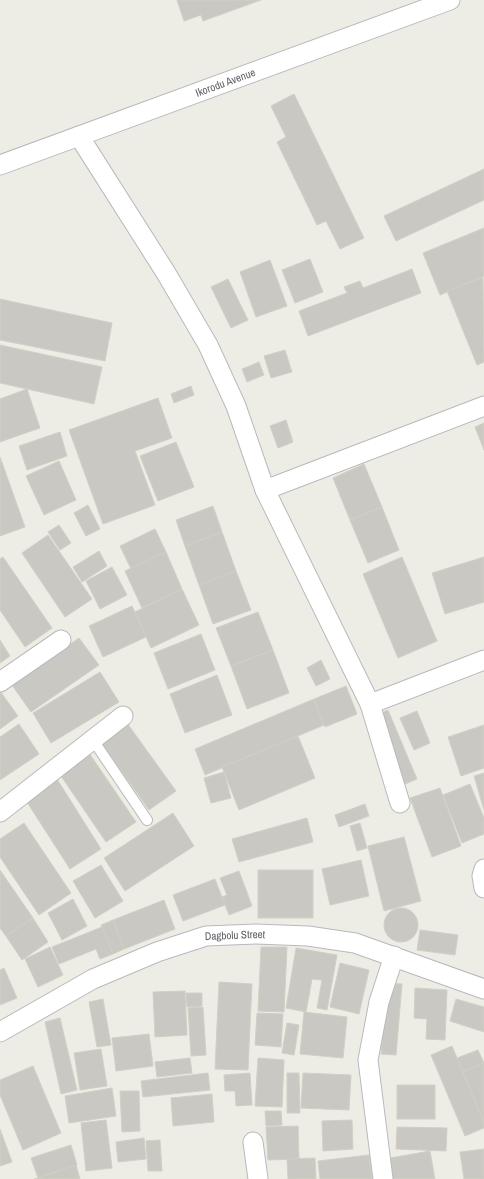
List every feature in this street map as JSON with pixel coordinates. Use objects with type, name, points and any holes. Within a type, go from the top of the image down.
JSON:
[{"type":"street","name":"Ikorodu Avenue","points":[[0,165],[450,0]]},
{"type":"street","points":[[79,136],[166,273],[208,345],[236,406],[265,490],[370,704],[400,803]]},
{"type":"street","points":[[265,490],[484,406]]},
{"type":"street","points":[[0,682],[61,640]]},
{"type":"street","points":[[370,704],[484,660]]},
{"type":"street","points":[[0,812],[123,716]]},
{"type":"street","points":[[484,869],[482,876],[484,888]]},
{"type":"street","name":"Dagbolu Street","points":[[0,1032],[93,979],[157,952],[206,936],[256,934],[308,936],[355,943],[484,989]]},
{"type":"street","points":[[383,1179],[368,1060],[379,1002],[394,956]]},
{"type":"street","points":[[254,1142],[258,1179]]},
{"type":"lane","points":[[93,740],[147,820]]},
{"type":"building","points":[[177,0],[261,0],[203,21],[201,15],[184,21]]},
{"type":"building","points":[[294,94],[364,238],[340,249],[326,221],[317,225],[277,142],[286,137],[271,106]]},
{"type":"building","points":[[484,169],[484,200],[396,241],[384,216]]},
{"type":"building","points":[[484,228],[484,276],[440,295],[423,253]]},
{"type":"building","points":[[310,259],[323,292],[295,303],[282,270]]},
{"type":"building","points":[[270,260],[287,306],[256,317],[240,272]]},
{"type":"building","points":[[412,269],[421,293],[308,336],[299,311],[347,293],[344,287],[360,281],[363,288]]},
{"type":"building","points":[[483,277],[484,362],[477,365],[447,291]]},
{"type":"building","points":[[228,279],[248,320],[231,328],[211,287]]},
{"type":"building","points":[[0,299],[112,323],[105,361],[0,340]]},
{"type":"building","points":[[0,345],[102,367],[94,404],[0,383]]},
{"type":"building","points":[[285,350],[292,372],[271,378],[264,356]]},
{"type":"building","points":[[259,362],[264,375],[247,382],[242,369]]},
{"type":"building","points":[[191,386],[194,395],[174,403],[171,394]]},
{"type":"building","points":[[27,389],[40,428],[0,442],[0,399]]},
{"type":"building","points":[[158,398],[172,438],[135,451],[155,505],[103,524],[69,430]]},
{"type":"building","points":[[286,420],[293,442],[278,448],[270,426]]},
{"type":"building","points":[[484,423],[484,450],[475,427]]},
{"type":"building","points":[[60,432],[67,456],[27,470],[19,446]]},
{"type":"building","points":[[176,442],[194,487],[158,501],[140,456]]},
{"type":"building","points":[[0,457],[25,527],[0,536]]},
{"type":"building","points":[[59,461],[76,500],[44,515],[26,476]]},
{"type":"building","points":[[364,464],[382,507],[350,520],[333,478]]},
{"type":"building","points":[[88,505],[100,529],[86,536],[74,513]]},
{"type":"building","points":[[213,506],[222,532],[185,546],[176,520]]},
{"type":"building","points":[[382,507],[399,550],[368,563],[350,520]]},
{"type":"building","points":[[59,525],[71,543],[60,550],[48,532]]},
{"type":"building","points":[[155,529],[166,552],[131,569],[120,546]]},
{"type":"building","points":[[222,532],[236,571],[199,585],[185,546]]},
{"type":"building","points":[[48,535],[92,599],[65,617],[22,553]]},
{"type":"building","points":[[99,551],[107,566],[82,582],[73,567]]},
{"type":"building","points":[[166,552],[182,589],[142,608],[125,571]]},
{"type":"building","points":[[3,557],[52,628],[25,647],[0,610],[0,559]]},
{"type":"building","points":[[402,557],[437,641],[398,658],[363,574]]},
{"type":"building","points":[[484,557],[484,602],[445,614],[432,573]]},
{"type":"building","points":[[112,567],[127,595],[100,609],[86,581]]},
{"type":"building","points":[[236,571],[251,610],[213,624],[199,585]]},
{"type":"building","points":[[182,589],[199,625],[151,648],[135,612]]},
{"type":"building","points":[[132,606],[146,637],[103,657],[89,626]]},
{"type":"building","points":[[258,612],[273,650],[231,666],[216,628]]},
{"type":"building","points":[[201,634],[215,670],[168,689],[154,653]]},
{"type":"building","points":[[79,638],[99,665],[31,712],[12,685]]},
{"type":"building","points":[[0,640],[10,656],[0,663]]},
{"type":"building","points":[[273,650],[289,693],[247,709],[231,666]]},
{"type":"building","points":[[321,660],[330,679],[316,686],[307,668]]},
{"type":"building","points":[[100,672],[119,702],[51,743],[33,713]]},
{"type":"building","points":[[217,675],[232,715],[185,733],[170,694]]},
{"type":"building","points":[[346,686],[357,714],[325,727],[314,699]]},
{"type":"building","points":[[0,691],[18,716],[0,729]]},
{"type":"building","points":[[314,699],[324,725],[205,775],[195,749]]},
{"type":"building","points":[[388,710],[417,779],[403,785],[374,716]]},
{"type":"building","points":[[417,711],[430,743],[414,750],[400,718]]},
{"type":"building","points":[[127,723],[176,791],[149,810],[101,742]]},
{"type":"building","points":[[19,724],[39,754],[0,780],[0,737]]},
{"type":"building","points":[[484,725],[484,768],[461,776],[448,737]]},
{"type":"building","points":[[298,736],[315,778],[239,810],[222,767]]},
{"type":"building","points":[[89,753],[136,822],[106,842],[59,773]]},
{"type":"building","points":[[224,772],[231,798],[211,803],[204,778]]},
{"type":"building","points":[[484,773],[484,810],[474,776]]},
{"type":"building","points":[[57,779],[101,849],[70,869],[25,799]]},
{"type":"building","points":[[470,784],[484,818],[484,834],[462,843],[443,795]]},
{"type":"building","points":[[440,788],[461,846],[432,857],[410,798]]},
{"type":"building","points":[[365,804],[369,816],[339,827],[335,815]]},
{"type":"building","points":[[173,813],[194,846],[125,891],[104,858]]},
{"type":"building","points":[[307,818],[313,842],[239,862],[232,839]]},
{"type":"building","points":[[24,823],[71,893],[39,915],[0,857],[0,839]]},
{"type":"building","points":[[360,823],[367,848],[357,851],[350,826]]},
{"type":"building","points":[[404,837],[421,901],[384,911],[368,846]]},
{"type":"building","points":[[361,860],[369,896],[330,905],[322,869]]},
{"type":"building","points":[[101,865],[123,901],[95,918],[73,881]]},
{"type":"building","points":[[0,870],[33,918],[6,936],[0,928]]},
{"type":"building","points":[[258,870],[313,870],[313,918],[258,918]]},
{"type":"building","points":[[239,871],[252,906],[229,915],[222,897],[227,895],[220,878]]},
{"type":"building","points":[[215,879],[225,905],[183,921],[173,895]]},
{"type":"building","points":[[73,899],[87,926],[62,940],[48,913]]},
{"type":"building","points":[[164,900],[175,929],[124,949],[113,920]]},
{"type":"building","points":[[398,908],[404,908],[413,913],[417,919],[417,931],[413,937],[404,942],[398,942],[389,937],[384,928],[384,922],[389,913]]},
{"type":"building","points":[[33,918],[48,942],[22,960],[6,936]]},
{"type":"building","points":[[113,920],[124,949],[113,954],[101,925]]},
{"type":"building","points":[[102,927],[113,954],[100,959],[96,949],[59,964],[52,947]]},
{"type":"building","points":[[420,930],[458,935],[455,955],[417,950]]},
{"type":"building","points":[[50,947],[63,975],[38,987],[25,959]]},
{"type":"building","points":[[261,947],[287,947],[284,1012],[258,1011]]},
{"type":"building","points":[[296,948],[337,955],[327,1010],[317,1008],[322,980],[312,979],[306,1012],[286,1008]]},
{"type":"building","points":[[340,963],[369,970],[359,1014],[330,1007]]},
{"type":"building","points":[[4,968],[17,998],[0,1005],[0,970]]},
{"type":"building","points":[[219,982],[252,984],[248,1070],[215,1069]]},
{"type":"building","points":[[387,983],[402,984],[396,1055],[381,1054]]},
{"type":"building","points":[[415,988],[447,990],[445,1040],[426,1039],[427,1019],[414,1018]]},
{"type":"building","points":[[185,991],[187,1035],[155,1037],[153,992]]},
{"type":"building","points":[[186,993],[202,993],[202,1006],[187,1007]]},
{"type":"building","points":[[103,999],[111,1045],[97,1047],[89,1002]]},
{"type":"building","points":[[456,999],[484,1007],[484,1032],[450,1021]]},
{"type":"building","points":[[203,1007],[206,1055],[191,1056],[188,1008]]},
{"type":"building","points":[[304,1012],[347,1017],[343,1058],[300,1054]]},
{"type":"building","points":[[257,1013],[283,1014],[281,1047],[255,1045]]},
{"type":"building","points":[[60,1018],[77,1090],[61,1094],[45,1022]]},
{"type":"building","points":[[287,1023],[299,1025],[294,1055],[282,1053]]},
{"type":"building","points":[[149,1034],[153,1066],[116,1071],[112,1038]]},
{"type":"building","points":[[452,1046],[484,1123],[484,1128],[465,1136],[431,1055]]},
{"type":"building","points":[[101,1049],[107,1086],[80,1090],[74,1053]]},
{"type":"building","points":[[478,1050],[484,1063],[463,1072],[457,1058]]},
{"type":"building","points":[[190,1058],[192,1073],[157,1077],[155,1062]]},
{"type":"building","points":[[258,1058],[284,1060],[282,1107],[255,1106]]},
{"type":"building","points":[[484,1063],[484,1123],[463,1072]]},
{"type":"building","points":[[33,1066],[61,1133],[23,1150],[0,1095],[0,1080]]},
{"type":"building","points":[[208,1073],[210,1090],[143,1097],[141,1081]]},
{"type":"building","points":[[250,1073],[252,1105],[236,1106],[235,1091],[225,1091],[224,1075]]},
{"type":"building","points":[[287,1073],[299,1073],[300,1113],[287,1113]]},
{"type":"building","points":[[303,1073],[351,1075],[349,1110],[301,1108]]},
{"type":"building","points":[[397,1085],[435,1085],[435,1119],[397,1119]]},
{"type":"building","points":[[112,1088],[116,1116],[69,1123],[65,1096]]},
{"type":"building","points":[[120,1091],[139,1091],[140,1131],[122,1132]]},
{"type":"building","points":[[212,1094],[214,1122],[173,1126],[171,1098]]},
{"type":"building","points":[[265,1111],[281,1111],[282,1125],[266,1126]]},
{"type":"building","points":[[106,1120],[112,1168],[86,1171],[81,1123]]},
{"type":"building","points":[[352,1120],[353,1149],[323,1151],[322,1121]]},
{"type":"building","points":[[298,1126],[299,1159],[268,1160],[266,1127]]},
{"type":"building","points":[[397,1127],[447,1128],[446,1151],[396,1149]]},
{"type":"building","points":[[0,1129],[12,1162],[0,1166]]},
{"type":"building","points":[[144,1138],[146,1159],[118,1162],[116,1142]]},
{"type":"building","points":[[160,1140],[162,1171],[148,1171],[146,1141]]},
{"type":"building","points":[[71,1145],[77,1165],[38,1178],[31,1158]]},
{"type":"building","points":[[484,1149],[484,1179],[464,1179],[460,1152]]},
{"type":"building","points":[[430,1151],[435,1179],[393,1179],[390,1158]]},
{"type":"building","points":[[369,1155],[372,1179],[320,1179],[318,1161]]},
{"type":"building","points":[[315,1158],[316,1179],[288,1179],[287,1159]]},
{"type":"building","points":[[76,1165],[80,1179],[34,1179],[38,1178]]}]
